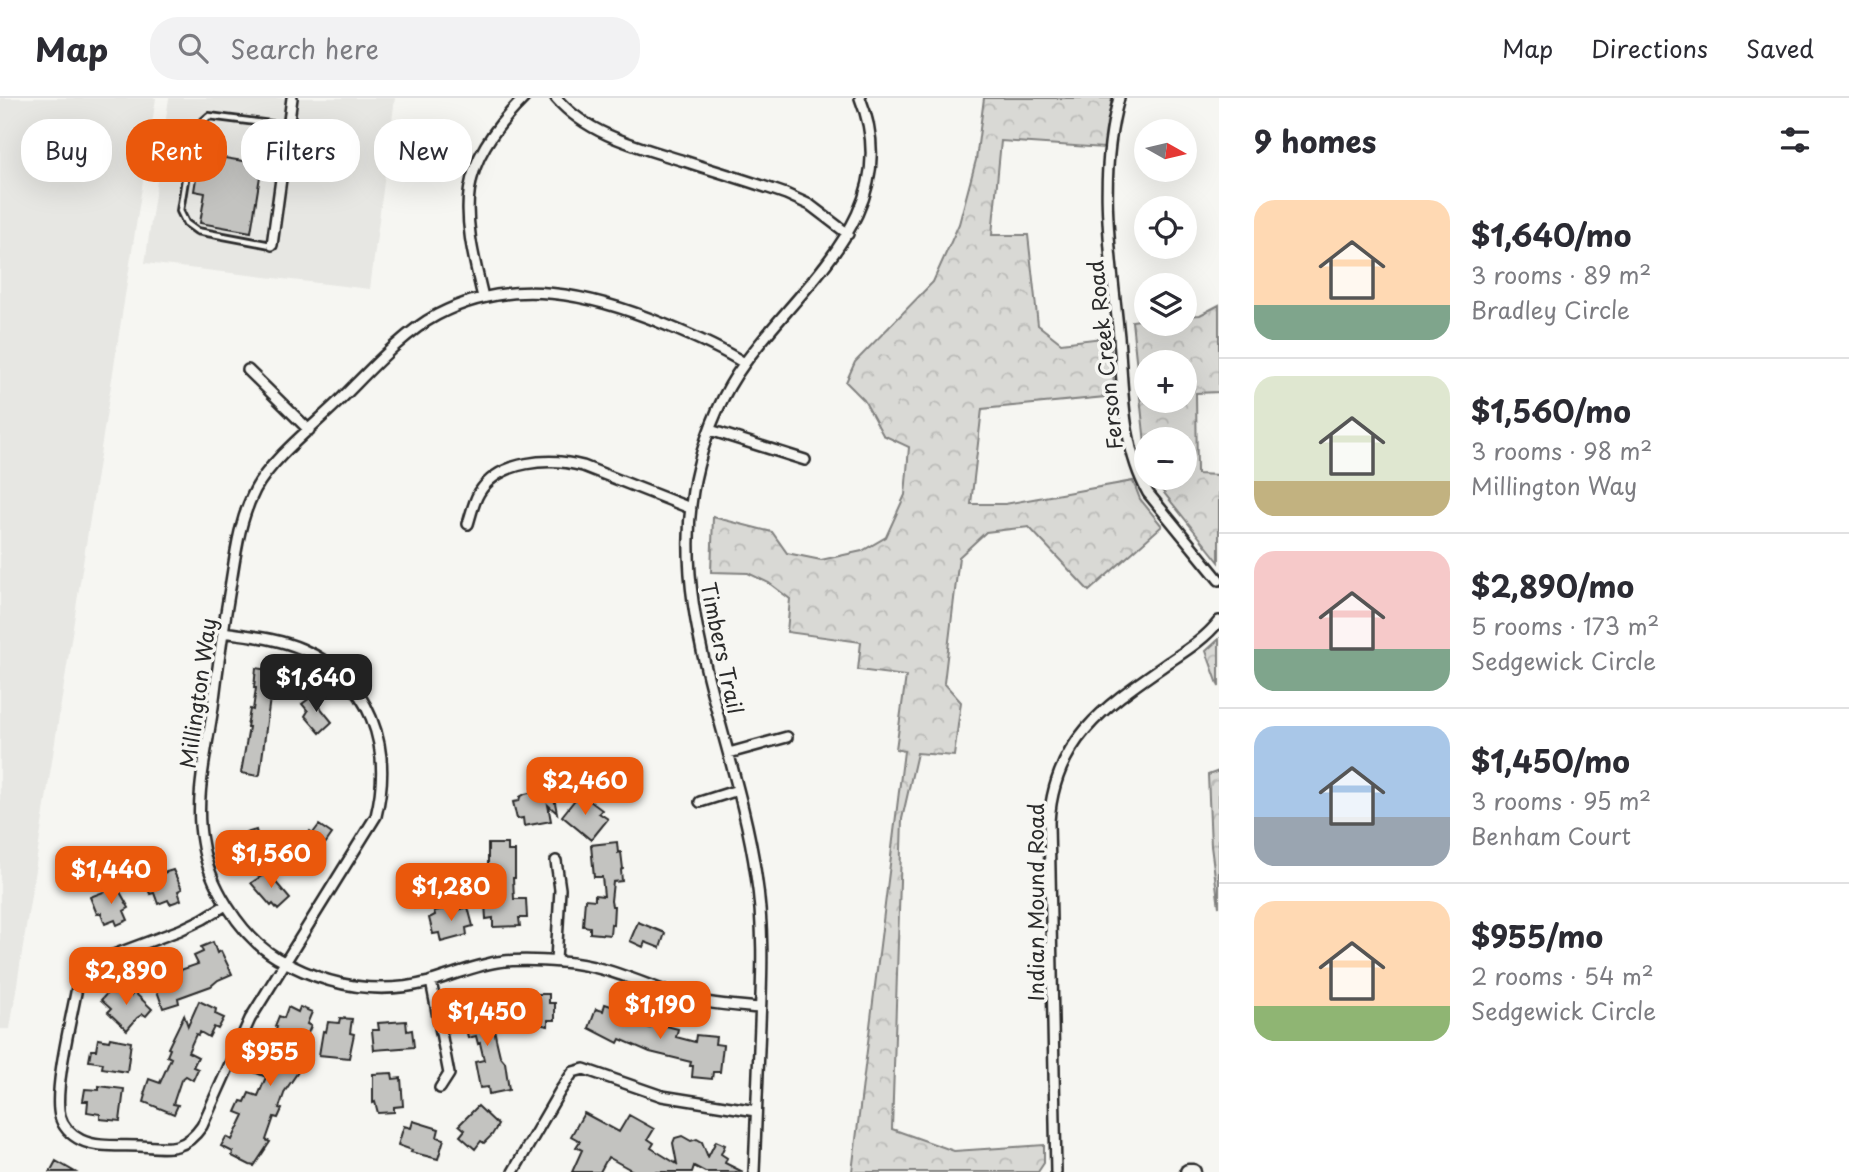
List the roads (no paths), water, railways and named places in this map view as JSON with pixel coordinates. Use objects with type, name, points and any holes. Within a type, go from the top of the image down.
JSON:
[{"type":"street","points":[[289,119],[292,98]]},
{"type":"street","points":[[483,297],[468,237],[469,192],[485,143],[500,122],[524,98]]},
{"type":"street","points":[[556,98],[597,130],[633,145],[786,194],[810,205],[848,233]]},
{"type":"street","name":"Timbers Trail","points":[[754,1172],[761,918],[754,864],[690,587],[690,508],[699,463],[710,430],[719,407],[744,363],[848,233],[863,205],[869,182],[871,135],[860,98]]},
{"type":"street","name":"Ferson Creek Road","points":[[1119,98],[1109,142],[1107,223],[1123,391],[1133,458],[1148,493],[1219,580]]},
{"type":"street","points":[[272,245],[281,182]]},
{"type":"street","name":"Millington Way","points":[[744,363],[718,347],[636,313],[605,303],[538,291],[483,297],[436,315],[418,327],[309,430],[271,468],[256,488],[239,533],[202,784],[200,824],[206,863],[226,905],[252,937],[273,956],[304,973],[347,986],[390,988],[430,981],[494,962],[556,961],[615,971],[675,995],[760,1008]]},
{"type":"street","points":[[248,370],[309,430]]},
{"type":"street","points":[[710,430],[805,460]]},
{"type":"street","points":[[468,524],[479,492],[497,476],[519,466],[540,461],[565,461],[583,466],[690,508]]},
{"type":"street","name":"Indian Mound Road","points":[[1056,1172],[1049,822],[1054,783],[1077,740],[1100,714],[1123,693],[1196,643],[1219,621]]},
{"type":"street","points":[[223,632],[274,640],[302,649],[328,663],[351,684],[377,731],[383,762],[382,792],[376,816],[250,1018],[202,1126],[190,1141],[165,1148],[88,1143],[70,1132],[60,1116],[59,1087],[78,982],[84,971],[100,960],[203,919],[226,905]]},
{"type":"street","points":[[729,753],[787,737]]},
{"type":"street","points":[[700,802],[738,790]]},
{"type":"street","points":[[556,861],[561,889],[556,961]]},
{"type":"street","points":[[430,981],[449,1074],[440,1088]]},
{"type":"street","points":[[513,1172],[573,1072],[584,1069],[662,1096],[757,1111]]},
{"type":"lane","points":[[241,120],[209,116],[192,130],[180,211],[186,223],[197,231],[272,245]]}]
